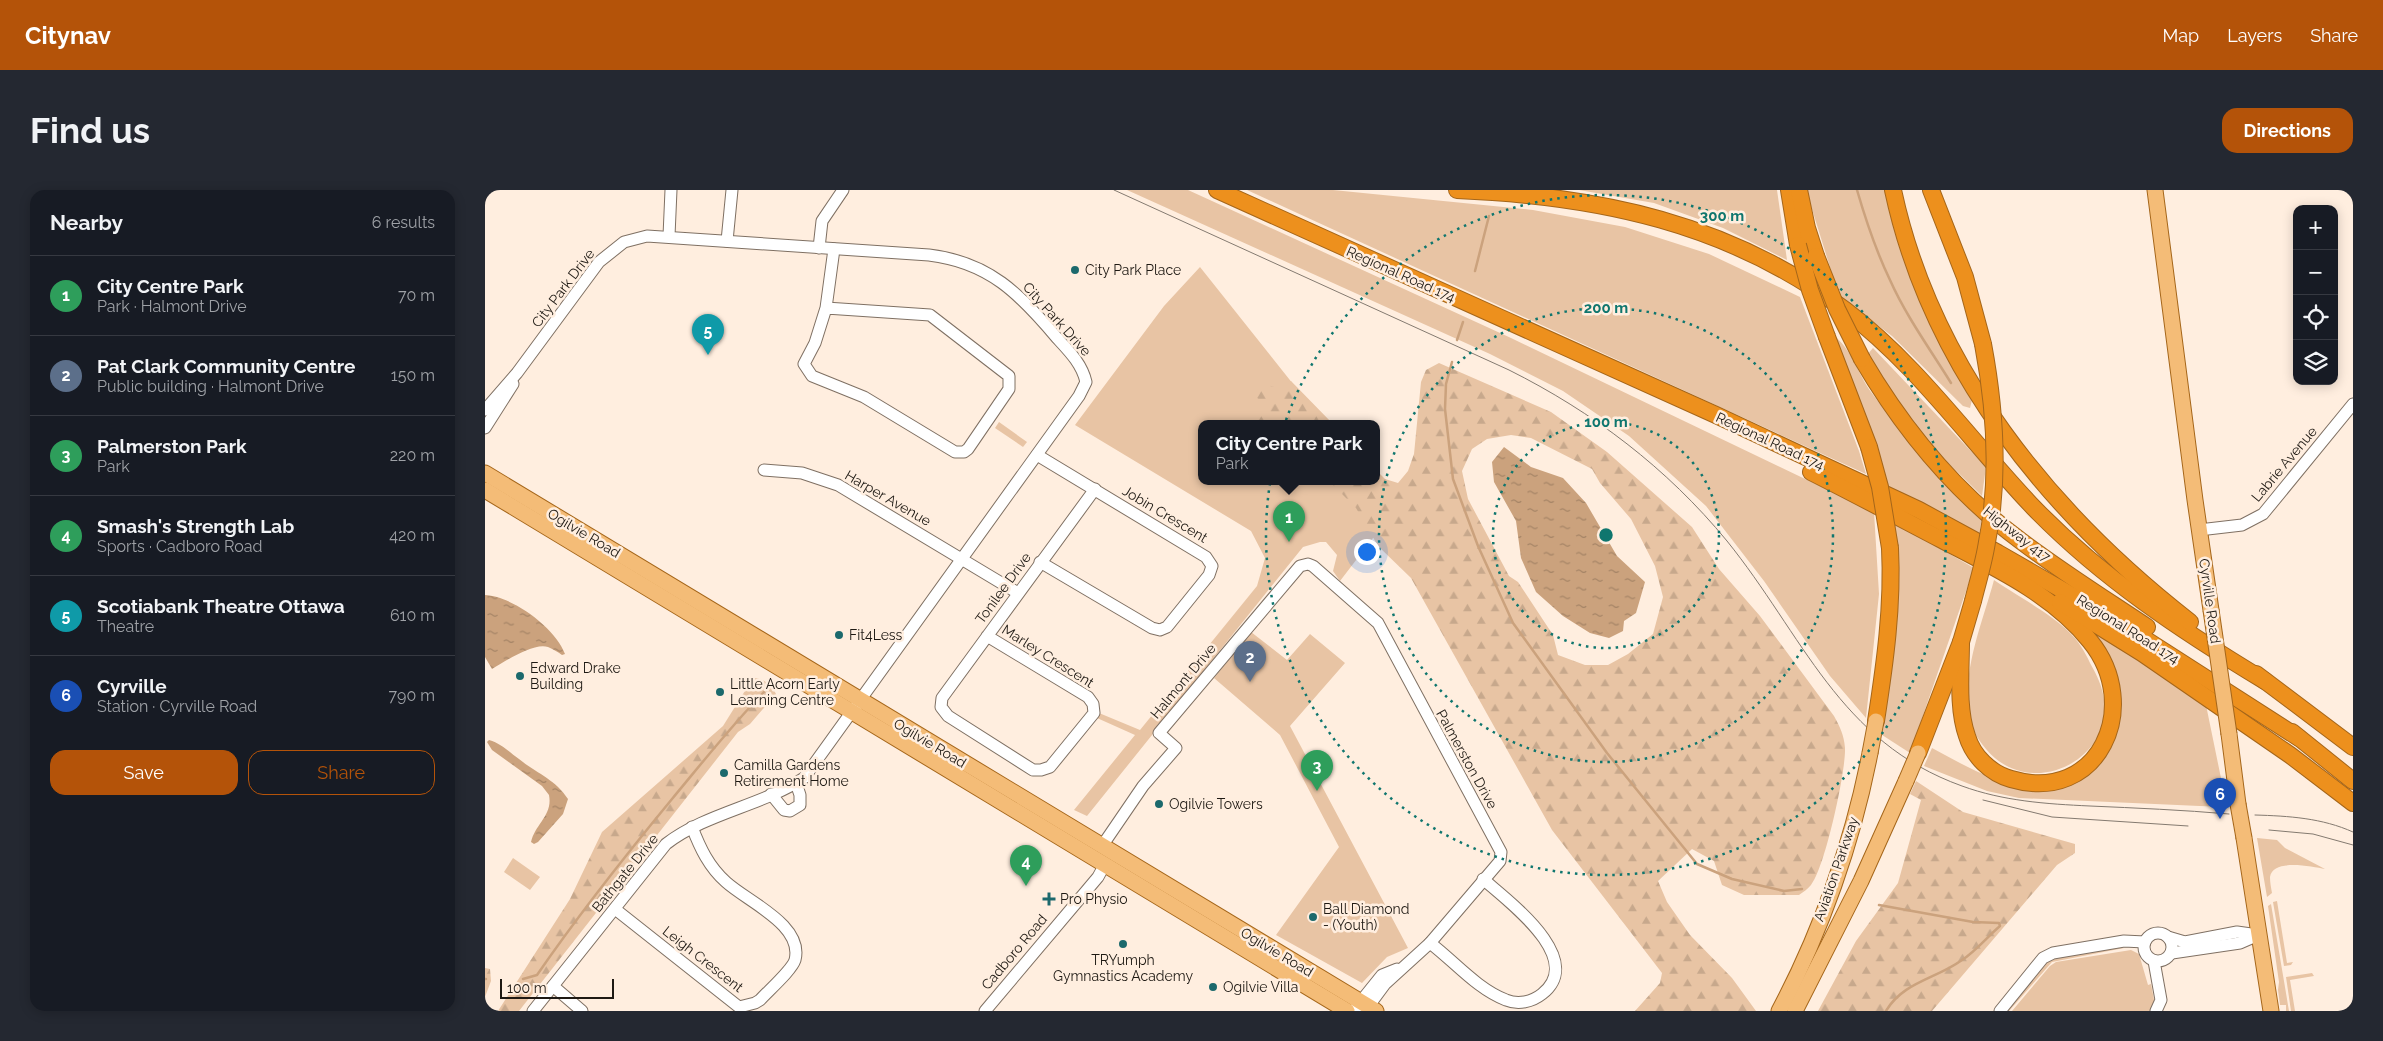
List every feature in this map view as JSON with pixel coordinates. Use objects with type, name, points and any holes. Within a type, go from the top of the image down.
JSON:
[{"type":"highway","name":"Regional Road 174","points":[[1217,190],[1641,383],[1716,415],[1919,510],[1999,553],[2123,625],[2299,738]]},
{"type":"highway","name":"Regional Road 174","points":[[1457,190],[1551,197],[1638,212],[1705,232],[1789,273],[1844,310],[1894,352],[1922,380],[2014,486],[2076,548],[2115,581],[2198,641],[2265,681]]},
{"type":"highway","points":[[1789,190],[1798,245],[1810,290],[1869,447],[1880,487],[1890,548],[1890,609],[1876,721]]},
{"type":"highway","name":"Highway 417","points":[[1799,190],[1807,228],[1816,256],[1837,309],[1862,359],[1907,427],[1968,496],[2021,541],[2262,706],[2353,781]]},
{"type":"highway","points":[[1893,190],[1913,263],[1937,320],[1969,380],[2015,448],[2066,511],[2112,557],[2161,600],[2353,747]]},
{"type":"highway","points":[[1918,753],[1961,642],[1973,601],[1987,542],[1993,486],[1992,414],[1983,344],[1965,276],[1931,190]]},
{"type":"highway","points":[[1641,383],[2022,584],[2060,612],[2084,634],[2097,650],[2106,669],[2113,698],[2113,718],[2105,743],[2090,763],[2068,777],[2042,784],[2025,783],[2002,776],[1985,764],[1972,747],[1963,724],[1961,642]]},
{"type":"highway","points":[[2022,584],[2033,586],[2142,653],[2290,755],[2353,803]]},
{"type":"main road","name":"Cyrville Road","points":[[2155,190],[2199,530],[2238,804],[2271,1011]]},
{"type":"main road","name":"Ogilvie Road","points":[[485,473],[855,705],[1104,866],[1213,928],[1347,1011]]},
{"type":"main road","name":"Ogilvie Road","points":[[485,490],[1102,846],[1364,1008]]},
{"type":"main road","name":"Aviation Parkway","points":[[1779,1011],[1831,891],[1854,818],[1876,721]]},
{"type":"main road","name":"Aviation Parkway","points":[[1795,1011],[1869,865],[1918,753]]},
{"type":"street","points":[[669,236],[671,190]]},
{"type":"street","points":[[727,241],[732,190]]},
{"type":"street","points":[[819,248],[822,221],[843,190]]},
{"type":"street","name":"City Park Drive","points":[[485,410],[517,374],[599,262],[624,242],[647,236],[669,236],[946,257],[985,271],[1022,297],[1080,364],[1085,382],[1079,396],[855,705]]},
{"type":"street","points":[[827,308],[930,315],[1009,376],[1009,389],[968,449],[964,452],[955,452],[864,396],[812,376],[804,364],[815,343],[827,308],[834,249]]},
{"type":"street","name":"City Park Drive","points":[[485,428],[517,374]]},
{"type":"street","name":"Labrie Avenue","points":[[2199,530],[2242,525],[2263,514],[2353,404]]},
{"type":"street","name":"Jobin Crescent","points":[[1037,454],[1206,557],[1212,566],[1209,575],[1167,627],[1160,630],[1152,628],[1040,562]]},
{"type":"street","name":"Harper Avenue","points":[[764,470],[803,473],[838,485],[1018,593]]},
{"type":"street","name":"Tonilee Drive","points":[[941,707],[942,698],[1095,489]]},
{"type":"street","name":"Halmont Drive","points":[[1102,846],[1143,786],[1176,748],[1159,733],[1277,592],[1300,566],[1308,564]]},
{"type":"street","name":"Palmerston Drive","points":[[1308,564],[1313,566],[1378,624],[1501,852],[1500,861],[1430,943],[1401,968],[1364,1008]]},
{"type":"street","name":"Marley Crescent","points":[[941,707],[943,712],[955,721],[1033,770],[1050,767],[1094,713],[1093,704],[1088,697],[987,636]]},
{"type":"street","name":"Bathgate Drive","points":[[533,1011],[666,844],[693,828],[804,778],[855,705]]},
{"type":"street","points":[[771,794],[784,810],[790,811],[795,809],[799,806],[800,796],[796,783]]},
{"type":"street","name":"Leigh Crescent","points":[[615,909],[739,1007],[760,1000],[795,962],[797,944],[789,929],[726,882],[713,869],[701,851],[693,828]]},
{"type":"street","name":"Cadboro Road","points":[[985,1011],[1097,877],[1104,866]]},
{"type":"street","points":[[1430,943],[1469,975],[1507,1000],[1531,1001],[1549,988],[1556,974],[1556,966],[1545,939],[1523,914],[1483,879]]},
{"type":"street","points":[[2156,1011],[2161,1000],[2154,961],[2145,953],[2145,942],[2148,937],[2158,933],[2185,942],[2237,932],[2258,935]]},
{"type":"street","points":[[2171,953],[2240,943],[2258,935]]},
{"type":"street","points":[[2154,961],[2164,961],[2171,953],[2173,947],[2168,937]]},
{"type":"street","points":[[2000,1011],[2043,958],[2053,953],[2124,941],[2145,942]]},
{"type":"street","points":[[553,986],[582,1011]]},
{"type":"green space","points":[[1127,190],[1188,190],[1511,338],[1874,512],[1879,594],[1866,718],[1830,676],[1764,581],[1706,506],[1629,436],[1563,391],[1490,354]]},
{"type":"green space","points":[[1247,190],[1333,190],[1533,210],[1625,227],[1709,254],[1800,297],[1866,474]]},
{"type":"green space","points":[[1579,190],[1777,190],[1787,260],[1723,228],[1654,203]]},
{"type":"green space","points":[[1806,190],[1888,190],[1937,336],[1972,400],[1970,408],[1963,406],[1892,336],[1839,296]]},
{"type":"green space","points":[[1200,267],[1322,420],[1198,420],[1198,485],[1372,485],[1393,512],[1340,581],[1333,571],[1337,555],[1326,542],[1303,547],[1087,816],[1074,810],[1135,735],[1097,718],[1099,713],[1140,730],[1257,586],[1265,558],[1251,531],[1075,425],[1164,306]]},
{"type":"green space","points":[[1833,335],[1850,354],[1866,385],[1897,425],[1924,457],[1982,518],[1979,535],[1884,484]]},
{"type":"green space","points":[[1873,348],[1986,467],[1982,496],[1934,449],[1895,399],[1867,355]]},
{"type":"green space","points":[[1439,363],[1551,412],[1607,452],[1692,527],[1719,569],[1760,616],[1834,716],[1843,735],[1845,748],[1842,777],[1834,819],[1822,860],[1817,875],[1808,888],[1799,895],[1744,895],[1722,885],[1714,861],[1692,849],[1658,881],[1667,902],[1690,935],[1732,978],[1756,1011],[1635,1011],[1660,983],[1662,973],[1552,830],[1411,578],[1378,546],[1356,508],[1333,485],[1380,485],[1380,474],[1385,479],[1398,483],[1408,471],[1414,454],[1421,382],[1426,370]],"holes":[[[1511,435],[1531,438],[1592,469],[1600,483],[1631,519],[1655,566],[1663,597],[1653,634],[1628,654],[1608,665],[1585,665],[1558,655],[1553,635],[1518,582],[1509,576],[1468,499],[1462,471],[1472,449],[1487,439]]]},
{"type":"green space","points":[[1291,381],[1329,420],[1255,420],[1264,403],[1253,395],[1260,383],[1278,388]]},
{"type":"green space","points":[[999,422],[1027,442],[1023,447],[995,428]]},
{"type":"green space","points":[[1226,485],[1237,485],[1233,489]]},
{"type":"green space","points":[[1892,521],[1974,568],[1910,753],[1879,733]]},
{"type":"green space","points":[[1994,580],[2062,625],[2084,650],[2096,674],[2103,694],[2104,717],[2097,737],[2084,754],[2067,766],[2047,772],[2025,772],[2005,765],[1986,749],[1971,726],[1968,709],[1969,676],[1975,643]]},
{"type":"green space","points":[[2091,629],[2206,705],[2222,783],[2222,807],[2019,798],[1987,791],[1924,766],[1932,748],[1969,768],[1995,779],[2037,789],[2113,741],[2098,645]]},
{"type":"green space","points":[[1251,632],[1287,660],[1310,634],[1345,663],[1290,726],[1408,948],[1387,957],[1362,983],[1276,935],[1339,847],[1280,735],[1214,678]]},
{"type":"green space","points":[[753,678],[767,683],[776,694],[750,724],[738,732],[519,1011],[498,1011],[570,899],[602,832],[723,726]]},
{"type":"green space","points":[[1916,781],[1963,812],[2075,844],[2075,853],[2057,865],[1932,1011],[1818,1011],[1856,941],[1898,883],[1921,800],[1910,794]]},
{"type":"green space","points":[[2257,838],[2277,840],[2285,848],[2325,869],[2294,865],[2278,867],[2270,877],[2272,893],[2267,897]]},
{"type":"green space","points":[[513,858],[540,877],[530,890],[504,872]]},
{"type":"green space","points":[[2277,901],[2287,963],[2293,962],[2291,965],[2284,966],[2273,902]]},
{"type":"green space","points":[[2271,904],[2289,1011],[2286,1011],[2286,1005],[2280,1005],[2279,982],[2268,906]]},
{"type":"green space","points":[[2112,948],[2124,948],[2052,962],[2007,1011],[2049,960]]},
{"type":"green space","points":[[2131,950],[2139,954],[2148,985],[2151,984],[2155,1005],[2152,1011],[2012,1011],[2050,966],[2056,962]]},
{"type":"green space","points":[[485,968],[490,969],[491,981],[485,997]]},
{"type":"green space","points":[[2312,973],[2314,976],[2290,980],[2295,1011],[2291,1011],[2286,977]]},
{"type":"water","points":[[1504,447],[1531,467],[1563,478],[1586,503],[1617,556],[1645,582],[1636,613],[1624,621],[1623,631],[1609,638],[1590,633],[1563,616],[1536,592],[1521,558],[1516,521],[1494,482],[1492,462]]},
{"type":"water","points":[[485,595],[508,601],[532,615],[553,634],[565,654],[562,655],[548,647],[535,647],[492,669],[485,657]]},
{"type":"water","points":[[489,740],[501,746],[551,781],[568,799],[563,814],[534,844],[531,842],[546,814],[550,802],[549,795],[542,786],[492,750],[487,742]]},
{"type":"waterway","points":[[1857,190],[1876,247],[1896,293],[1951,383]]},
{"type":"waterway","points":[[1475,271],[1489,216]]},
{"type":"waterway","points":[[1457,340],[1463,322]]},
{"type":"waterway","points":[[1452,362],[1446,384],[1445,409],[1453,479],[1478,546],[1513,623],[1607,753],[1697,864],[1732,879],[1784,891],[1802,889]]},
{"type":"waterway","points":[[523,979],[537,975],[637,842],[717,745],[764,692]]},
{"type":"waterway","points":[[1879,905],[1973,922],[1999,923],[2000,926],[1962,960],[1901,993],[1886,1011]]},
{"type":"tram line","points":[[1114,190],[1509,370],[1540,386],[1599,423],[1654,466],[1704,514],[1754,577],[1827,682],[1854,714],[1884,742],[1920,767],[1977,791],[2025,801],[2229,814]]},
{"type":"tram line","points":[[1983,800],[2052,817],[2188,826]]},
{"type":"tram line","points":[[2255,815],[2293,817],[2317,821],[2353,832]]},
{"type":"tram line","points":[[2269,830],[2313,834],[2353,845]]},
{"type":"place","name":"City Park Place","points":[[1075,270]]},
{"type":"place","name":"Scotiabank Theatre Ottawa","points":[[708,355]]},
{"type":"place","name":"City Centre Park","points":[[1289,542]]},
{"type":"place","name":"Fit4Less","points":[[839,635]]},
{"type":"place","name":"Edward Drake Building","points":[[520,676]]},
{"type":"place","name":"Pat Clark Community Centre","points":[[1250,682]]},
{"type":"place","name":"Little Acorn Early Learning Centre","points":[[720,692]]},
{"type":"place","name":"Camilla Gardens Retirement Home","points":[[724,773]]},
{"type":"place","name":"Palmerston Park","points":[[1317,791]]},
{"type":"place","name":"Ogilvie Towers","points":[[1159,804]]},
{"type":"place","name":"Cyrville","points":[[2220,819]]},
{"type":"place","name":"Smash's Strength Lab","points":[[1026,886]]},
{"type":"place","name":"Pro Physio","points":[[1049,899]]},
{"type":"place","name":"Ball Diamond - (Youth)","points":[[1313,917]]},
{"type":"place","name":"TRYumph Gymnastics Academy","points":[[1123,944]]},
{"type":"place","name":"Ogilvie Villa","points":[[1213,987]]}]
